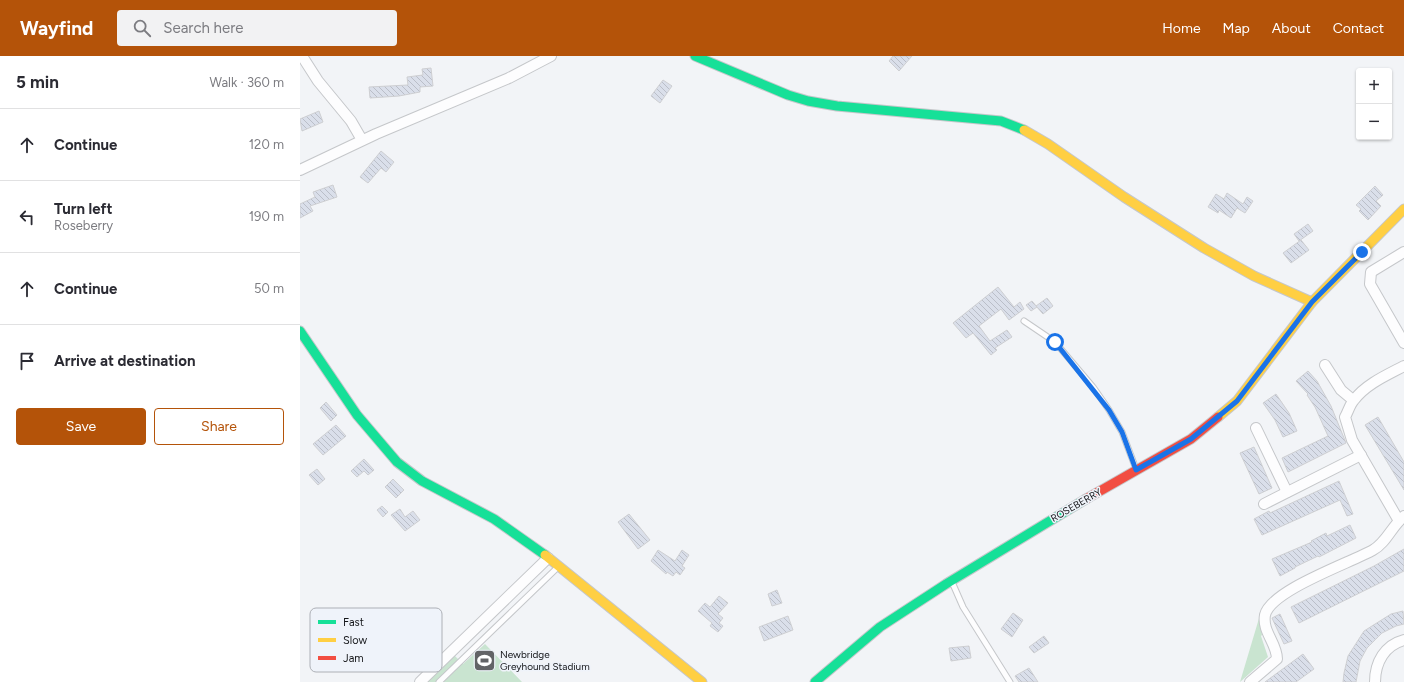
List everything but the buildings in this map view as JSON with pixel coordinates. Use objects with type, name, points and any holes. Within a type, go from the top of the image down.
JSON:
[{"type":"street","points":[[302,56],[318,81],[351,121],[362,140]]},
{"type":"street","points":[[300,170],[362,140],[508,78],[552,56]]},
{"type":"street","points":[[695,56],[782,92],[808,101],[837,106],[904,111],[1011,123],[1055,149],[1124,197],[1226,260],[1254,276],[1312,302]]},
{"type":"street","name":"ROSEBERRY","points":[[815,682],[880,627],[951,581],[1041,524],[1191,439],[1237,401],[1312,302],[1404,209]]},
{"type":"street","points":[[1404,252],[1371,272],[1370,284],[1404,343]]},
{"type":"street","points":[[300,330],[366,429],[397,462],[424,482],[506,527],[548,558],[702,682]]},
{"type":"street","points":[[1325,365],[1341,390],[1353,400]]},
{"type":"street","points":[[1250,682],[1277,659],[1276,653],[1264,625],[1267,609],[1275,601],[1297,586],[1374,550],[1401,518],[1352,440],[1345,417],[1353,400],[1381,378],[1404,366]]},
{"type":"street","points":[[1256,428],[1287,492]]},
{"type":"street","points":[[1264,504],[1361,455]]},
{"type":"street","points":[[442,661],[548,558]]},
{"type":"street","points":[[1375,682],[1378,664],[1382,655],[1396,643],[1404,640]]},
{"type":"street","points":[[420,682],[430,672]]},
{"type":"lane","points":[[1024,321],[1055,342],[1093,388],[1109,410],[1122,432],[1136,470]]},
{"type":"lane","points":[[439,682],[558,566]]},
{"type":"lane","points":[[951,581],[963,607],[1010,682]]},
{"type":"green space","points":[[1260,615],[1261,636],[1268,657],[1240,682]]},
{"type":"green space","name":"Newbridge Greyhound Stadium","points":[[485,644],[522,682],[427,682],[437,672],[442,672],[442,667],[454,655],[463,664]]},
{"type":"traffic: fast","points":[[695,56],[788,95],[808,101],[837,106],[1001,121],[1024,130]]},
{"type":"traffic: fast","points":[[300,331],[357,415],[397,462],[422,481],[494,519],[545,555]]},
{"type":"traffic: fast","points":[[815,682],[880,627],[946,584],[1086,499]]},
{"type":"traffic: slow","points":[[1024,130],[1048,144],[1124,197],[1204,248],[1254,276],[1312,302]]},
{"type":"traffic: slow","points":[[1218,417],[1237,401],[1312,302],[1404,209]]},
{"type":"traffic: slow","points":[[545,555],[702,682]]},
{"type":"traffic: jam","points":[[1086,499],[1191,439],[1218,417]]},
{"type":"place","name":"Newbridge Greyhound Stadium","points":[[484,660]]},
{"type":"route","points":[[1055,342],[1109,410],[1122,432],[1136,470],[1191,439],[1237,401],[1312,302],[1362,252]]}]
